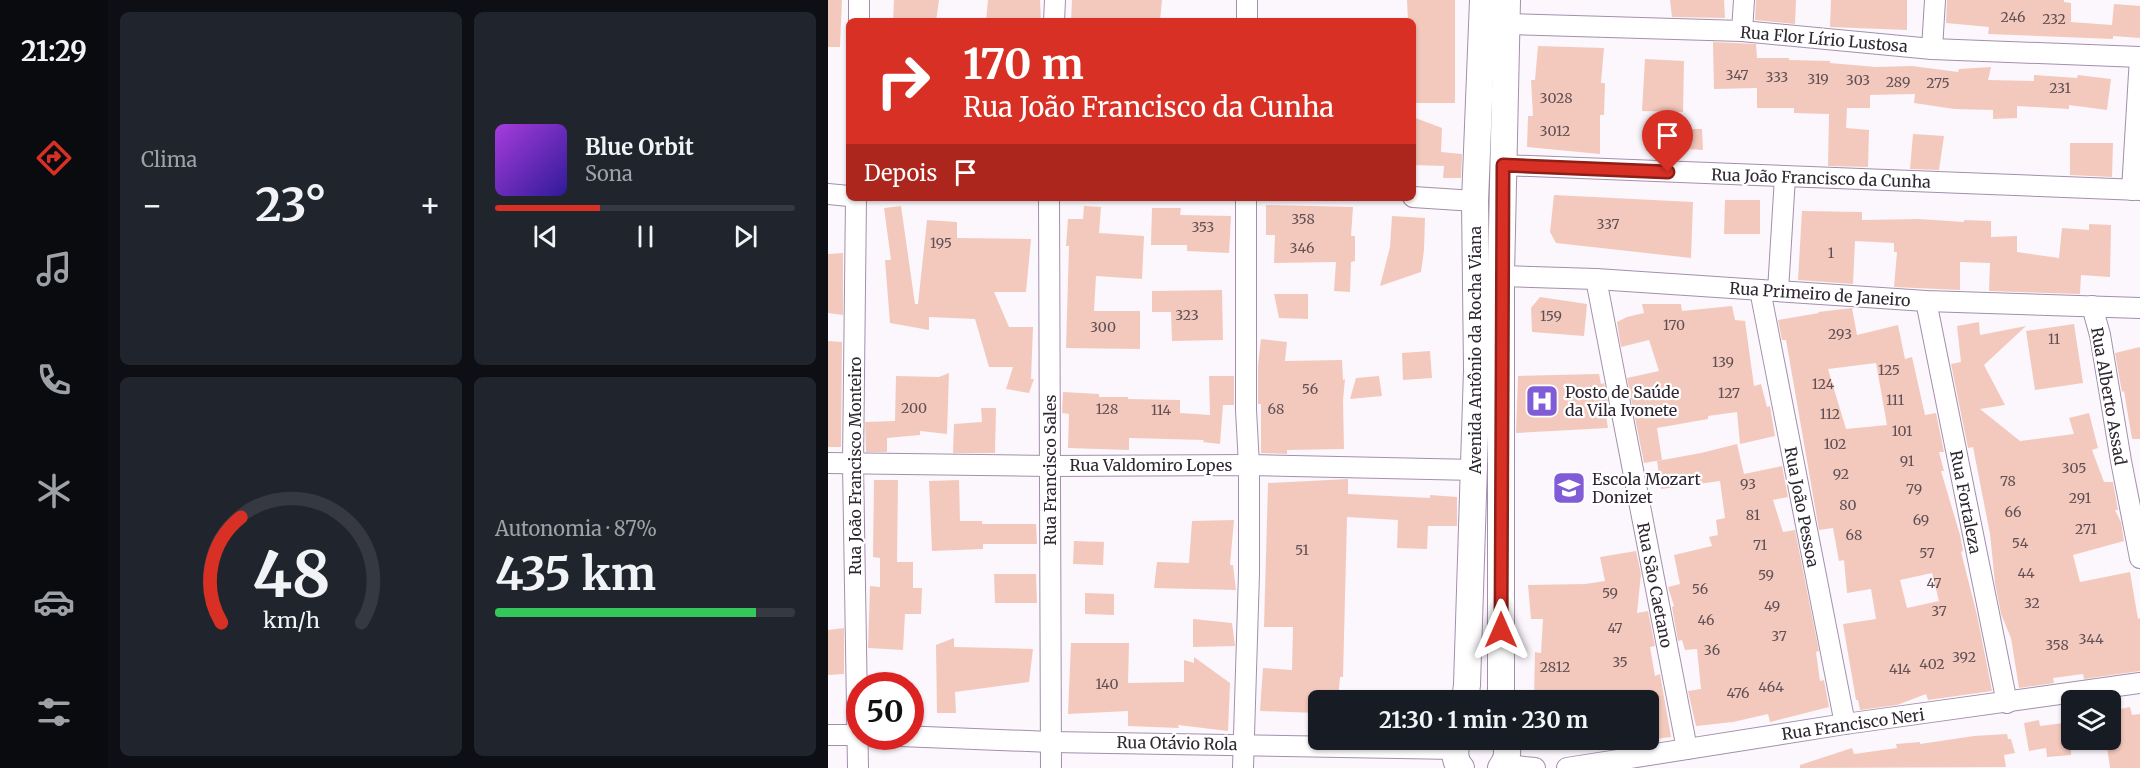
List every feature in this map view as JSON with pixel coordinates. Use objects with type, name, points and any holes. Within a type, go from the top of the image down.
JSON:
[{"type":"main road","name":"Avenida Antônio da Rocha Viana","points":[[1466,690],[1475,470],[1477,370],[1475,201],[1483,0]]},
{"type":"main road","name":"Avenida Antônio da Rocha Viana","points":[[1501,690],[1501,276],[1507,12]]},
{"type":"main road","points":[[1502,766],[1508,750]]},
{"type":"street","points":[[859,0],[859,18]]},
{"type":"street","points":[[1054,18],[1055,0]]},
{"type":"street","points":[[1246,0],[1246,18]]},
{"type":"street","points":[[1742,31],[1744,0]]},
{"type":"street","points":[[1932,49],[1935,0]]},
{"type":"street","name":"Rua Flor Lírio Lustosa","points":[[1507,12],[1932,49],[2140,57]]},
{"type":"street","points":[[2136,190],[2140,57]]},
{"type":"street","name":"Rua João Francisco da Cunha","points":[[1503,165],[2136,190]]},
{"type":"street","name":"Rua João Pessoa","points":[[1785,177],[1769,290],[1845,724]]},
{"type":"street","points":[[828,194],[846,196]]},
{"type":"street","points":[[1416,197],[1475,201]]},
{"type":"street","name":"Rua João Francisco Monteiro","points":[[856,201],[854,464],[857,672]]},
{"type":"street","name":"Rua Francisco Sales","points":[[1049,201],[1051,768]]},
{"type":"street","points":[[1243,768],[1250,573],[1246,410],[1246,201]]},
{"type":"street","name":"Rua Primeiro de Janeiro","points":[[1501,276],[1596,279],[1926,301],[2140,308]]},
{"type":"street","name":"Rua São Caetano","points":[[1596,279],[1687,749]]},
{"type":"street","name":"Rua Fortaleza","points":[[1926,301],[2007,703]]},
{"type":"street","name":"Rua Alberto Assad","points":[[2092,306],[2100,334],[2140,558]]},
{"type":"street","name":"Rua Valdomiro Lopes","points":[[828,463],[1050,466],[1249,465],[1475,470]]},
{"type":"street","name":"Rua Francisco Neri","points":[[1567,768],[1845,724],[2140,683]]},
{"type":"street","points":[[828,735],[846,735]]},
{"type":"street","name":"Rua Otávio Rola","points":[[924,737],[1051,742],[1244,744],[1458,752]]},
{"type":"street","name":"Rua João Francisco Monteiro","points":[[858,750],[858,768]]},
{"type":"street","points":[[1502,766],[1535,768]]},
{"type":"building","points":[[828,0],[842,0],[840,47],[828,47]]},
{"type":"building","points":[[894,0],[939,0],[936,18],[893,18]]},
{"type":"building","points":[[988,0],[1040,0],[1041,18],[986,18]]},
{"type":"building","points":[[1072,0],[1162,0],[1160,18],[1071,18]]},
{"type":"building","points":[[1407,0],[1455,0],[1455,103],[1416,103],[1416,18],[1408,18]]},
{"type":"building","points":[[1670,0],[1724,0],[1725,18],[1672,17]]},
{"type":"building","points":[[1756,0],[1796,0],[1795,24],[1755,20]]},
{"type":"building","points":[[1831,0],[1907,0],[1907,30],[1830,27]]},
{"type":"building","points":[[1947,0],[2064,0],[2064,2],[2071,3],[2071,22],[2112,25],[2114,4],[2140,6],[2140,38],[1988,34],[1989,27],[1946,23]]},
{"type":"building","points":[[1713,42],[1756,44],[1757,58],[1830,61],[1830,63],[1876,67],[1912,66],[1958,72],[1959,69],[1991,67],[1988,80],[2034,81],[2034,75],[2077,78],[2078,75],[2111,79],[2107,110],[2069,105],[2069,109],[2017,106],[2017,118],[1993,119],[1993,110],[1954,109],[1914,103],[1915,94],[1870,95],[1870,108],[1847,108],[1846,128],[1869,130],[1868,167],[1828,166],[1829,114],[1794,113],[1794,108],[1757,108],[1757,88],[1714,89]]},
{"type":"building","points":[[1538,46],[1604,48],[1601,83],[1605,83],[1604,115],[1600,115],[1600,154],[1527,147],[1528,116],[1533,116],[1531,80],[1535,80]]},
{"type":"building","points":[[1645,59],[1684,61],[1683,112],[1642,111]]},
{"type":"building","points":[[1416,118],[1442,128],[1441,152],[1462,154],[1461,178],[1443,178],[1444,166],[1416,165]]},
{"type":"building","points":[[1675,129],[1702,129],[1703,150],[1671,148]]},
{"type":"building","points":[[1913,134],[1944,136],[1939,170],[1910,169]]},
{"type":"building","points":[[2070,143],[2113,143],[2112,177],[2070,175]]},
{"type":"building","points":[[1554,195],[1693,202],[1691,258],[1556,243],[1550,232]]},
{"type":"building","points":[[1725,200],[1760,200],[1760,234],[1724,234]]},
{"type":"building","points":[[1266,205],[1353,207],[1351,236],[1355,236],[1355,261],[1351,262],[1350,292],[1334,291],[1336,262],[1274,263],[1275,235],[1266,235]]},
{"type":"building","points":[[901,206],[915,304],[918,304],[927,220],[957,222],[957,238],[1031,239],[1026,292],[994,292],[1009,327],[1033,327],[1031,379],[1034,379],[1029,393],[1006,389],[1013,367],[989,367],[975,319],[929,317],[929,330],[890,323],[885,260],[891,260],[884,208]]},
{"type":"building","points":[[1084,206],[1101,207],[1099,233],[1144,236],[1142,279],[1096,276],[1094,311],[1140,311],[1140,349],[1066,348],[1068,219],[1083,219]]},
{"type":"building","points":[[1152,208],[1181,208],[1180,215],[1231,216],[1229,253],[1187,251],[1187,245],[1151,245]]},
{"type":"building","points":[[1802,211],[1862,212],[1862,220],[1991,221],[1991,237],[2017,236],[2017,252],[2059,258],[2062,228],[2089,230],[2089,224],[2111,225],[2110,277],[2081,275],[2080,294],[1989,291],[1990,263],[1960,262],[1960,290],[1894,287],[1897,252],[1894,252],[1894,243],[1855,241],[1853,284],[1798,280]]},
{"type":"building","points":[[1392,216],[1425,218],[1421,272],[1380,286],[1390,247]]},
{"type":"building","points":[[843,253],[843,315],[828,313],[828,254]]},
{"type":"building","points":[[1222,290],[1223,340],[1172,341],[1171,312],[1152,312],[1152,291]]},
{"type":"building","points":[[1274,294],[1308,294],[1308,319],[1279,318]]},
{"type":"building","points":[[1540,297],[1587,304],[1584,336],[1532,332],[1531,308]]},
{"type":"building","points":[[1642,304],[1681,304],[1682,311],[1732,306],[1735,320],[1745,321],[1754,386],[1761,384],[1767,407],[1770,406],[1775,436],[1740,444],[1737,412],[1708,416],[1708,419],[1657,428],[1662,460],[1644,463],[1627,378],[1659,371],[1649,340],[1621,347],[1617,322],[1644,313]]},
{"type":"building","points":[[1852,308],[1857,335],[1898,325],[1905,359],[1912,357],[1925,415],[1936,413],[1944,452],[1939,452],[1944,471],[1941,471],[1960,535],[1963,551],[1961,552],[1977,615],[1992,691],[1928,700],[1926,694],[1897,705],[1860,710],[1858,700],[1856,700],[1843,624],[1876,619],[1871,589],[1847,593],[1844,560],[1839,561],[1833,528],[1819,530],[1786,340],[1782,340],[1778,320]],"holes":[[[1876,363],[1887,425],[1846,429],[1828,369]],[[1932,573],[1939,601],[1907,608],[1900,580]]]},
{"type":"building","points":[[1979,322],[1980,335],[2026,326],[1984,365],[2005,405],[1980,409],[2020,441],[2074,434],[2069,418],[2089,413],[2098,448],[2092,450],[2104,482],[2113,482],[2118,510],[2115,510],[2121,522],[2124,541],[2073,555],[2080,582],[2130,572],[2138,619],[2140,618],[2140,671],[2084,679],[2083,674],[2053,678],[2054,683],[2019,688],[2011,638],[2001,614],[1995,583],[1990,534],[1973,447],[1968,448],[1951,364],[1961,362],[1957,326]]},
{"type":"building","points":[[2074,324],[2083,383],[2035,390],[2026,331]]},
{"type":"building","points":[[1261,339],[1287,342],[1285,361],[1342,360],[1343,380],[1345,379],[1344,449],[1287,450],[1287,454],[1261,453],[1258,365]]},
{"type":"building","points":[[828,341],[842,342],[841,447],[828,447]]},
{"type":"building","points":[[2140,347],[2140,439],[2132,439],[2115,353]]},
{"type":"building","points":[[1430,351],[1432,378],[1403,380],[1402,353]]},
{"type":"building","points":[[949,373],[947,434],[920,431],[920,435],[887,438],[887,452],[866,452],[865,422],[895,421],[896,376],[939,377]]},
{"type":"building","points":[[1599,374],[1601,384],[1604,383],[1610,414],[1606,415],[1608,428],[1516,433],[1518,376]]},
{"type":"building","points":[[1209,376],[1234,376],[1234,405],[1223,405],[1220,444],[1203,442],[1204,440],[1129,438],[1129,450],[1068,448],[1069,414],[1062,413],[1063,392],[1099,394],[1099,397],[1128,397],[1128,399],[1180,400],[1180,413],[1210,415]]},
{"type":"building","points":[[1379,376],[1382,396],[1350,399],[1356,378]]},
{"type":"building","points":[[981,408],[996,408],[995,453],[953,453],[954,424],[982,422]]},
{"type":"building","points":[[1737,444],[1744,474],[1782,466],[1788,497],[1773,500],[1783,532],[1795,530],[1819,651],[1816,652],[1820,681],[1824,680],[1829,707],[1770,722],[1768,714],[1733,722],[1696,726],[1688,691],[1701,689],[1697,649],[1685,650],[1682,640],[1678,641],[1672,607],[1674,606],[1668,587],[1680,584],[1674,555],[1712,546],[1709,537],[1718,535],[1716,520],[1725,518],[1720,481],[1661,489],[1657,461]]},
{"type":"building","points":[[1348,479],[1348,494],[1457,497],[1457,526],[1428,526],[1427,549],[1397,548],[1398,520],[1347,517],[1343,677],[1340,677],[1339,690],[1308,690],[1308,713],[1260,711],[1263,668],[1292,670],[1293,627],[1264,627],[1268,483]]},
{"type":"building","points":[[874,480],[898,480],[897,562],[913,562],[913,588],[922,588],[921,614],[905,614],[903,650],[868,648],[870,586],[880,587],[880,558],[873,557]]},
{"type":"building","points":[[959,480],[960,521],[982,521],[982,524],[1036,524],[1037,544],[983,544],[983,549],[932,551],[929,481]]},
{"type":"building","points":[[1234,520],[1230,565],[1233,565],[1236,590],[1154,588],[1157,562],[1189,563],[1192,521]]},
{"type":"building","points":[[1074,541],[1104,542],[1103,565],[1073,564]]},
{"type":"building","points":[[1636,551],[1641,574],[1637,613],[1648,611],[1655,646],[1650,647],[1655,676],[1660,674],[1671,737],[1659,739],[1659,690],[1534,690],[1535,652],[1541,653],[1543,619],[1531,619],[1528,585],[1585,584],[1605,581],[1600,557]]},
{"type":"building","points":[[994,574],[1036,574],[1037,603],[995,603]]},
{"type":"building","points":[[1085,593],[1114,594],[1114,615],[1085,614]]},
{"type":"building","points":[[1193,619],[1232,623],[1235,646],[1193,647]]},
{"type":"building","points":[[844,628],[844,674],[828,675],[828,630]]},
{"type":"building","points":[[954,638],[954,647],[1033,649],[1029,682],[955,692],[956,713],[937,713],[936,645]]},
{"type":"building","points":[[1071,643],[1129,643],[1128,683],[1184,682],[1184,660],[1194,663],[1194,657],[1230,683],[1228,731],[1178,725],[1179,728],[1128,726],[1128,711],[1068,714]]},
{"type":"building","points":[[2130,707],[2132,715],[2140,714],[2140,768],[2110,768],[2107,750],[2121,750],[2121,709]]},
{"type":"building","points":[[2039,720],[2040,726],[2061,723],[2061,750],[2071,750],[2071,755],[2047,757],[2046,748],[2029,751],[2024,723]]},
{"type":"building","points":[[2007,734],[2015,753],[2004,755],[2006,767],[1800,768],[1800,765],[1852,748],[1854,754],[1897,748],[1896,744],[1920,742],[1920,744]]},
{"type":"place","name":"Posto de Saúde da Vila Ivonete","points":[[1542,401]]},
{"type":"place","name":"Escola Mozart Donizet","points":[[1569,488]]},
{"type":"route","points":[[1501,630],[1503,165],[1668,172]]}]
